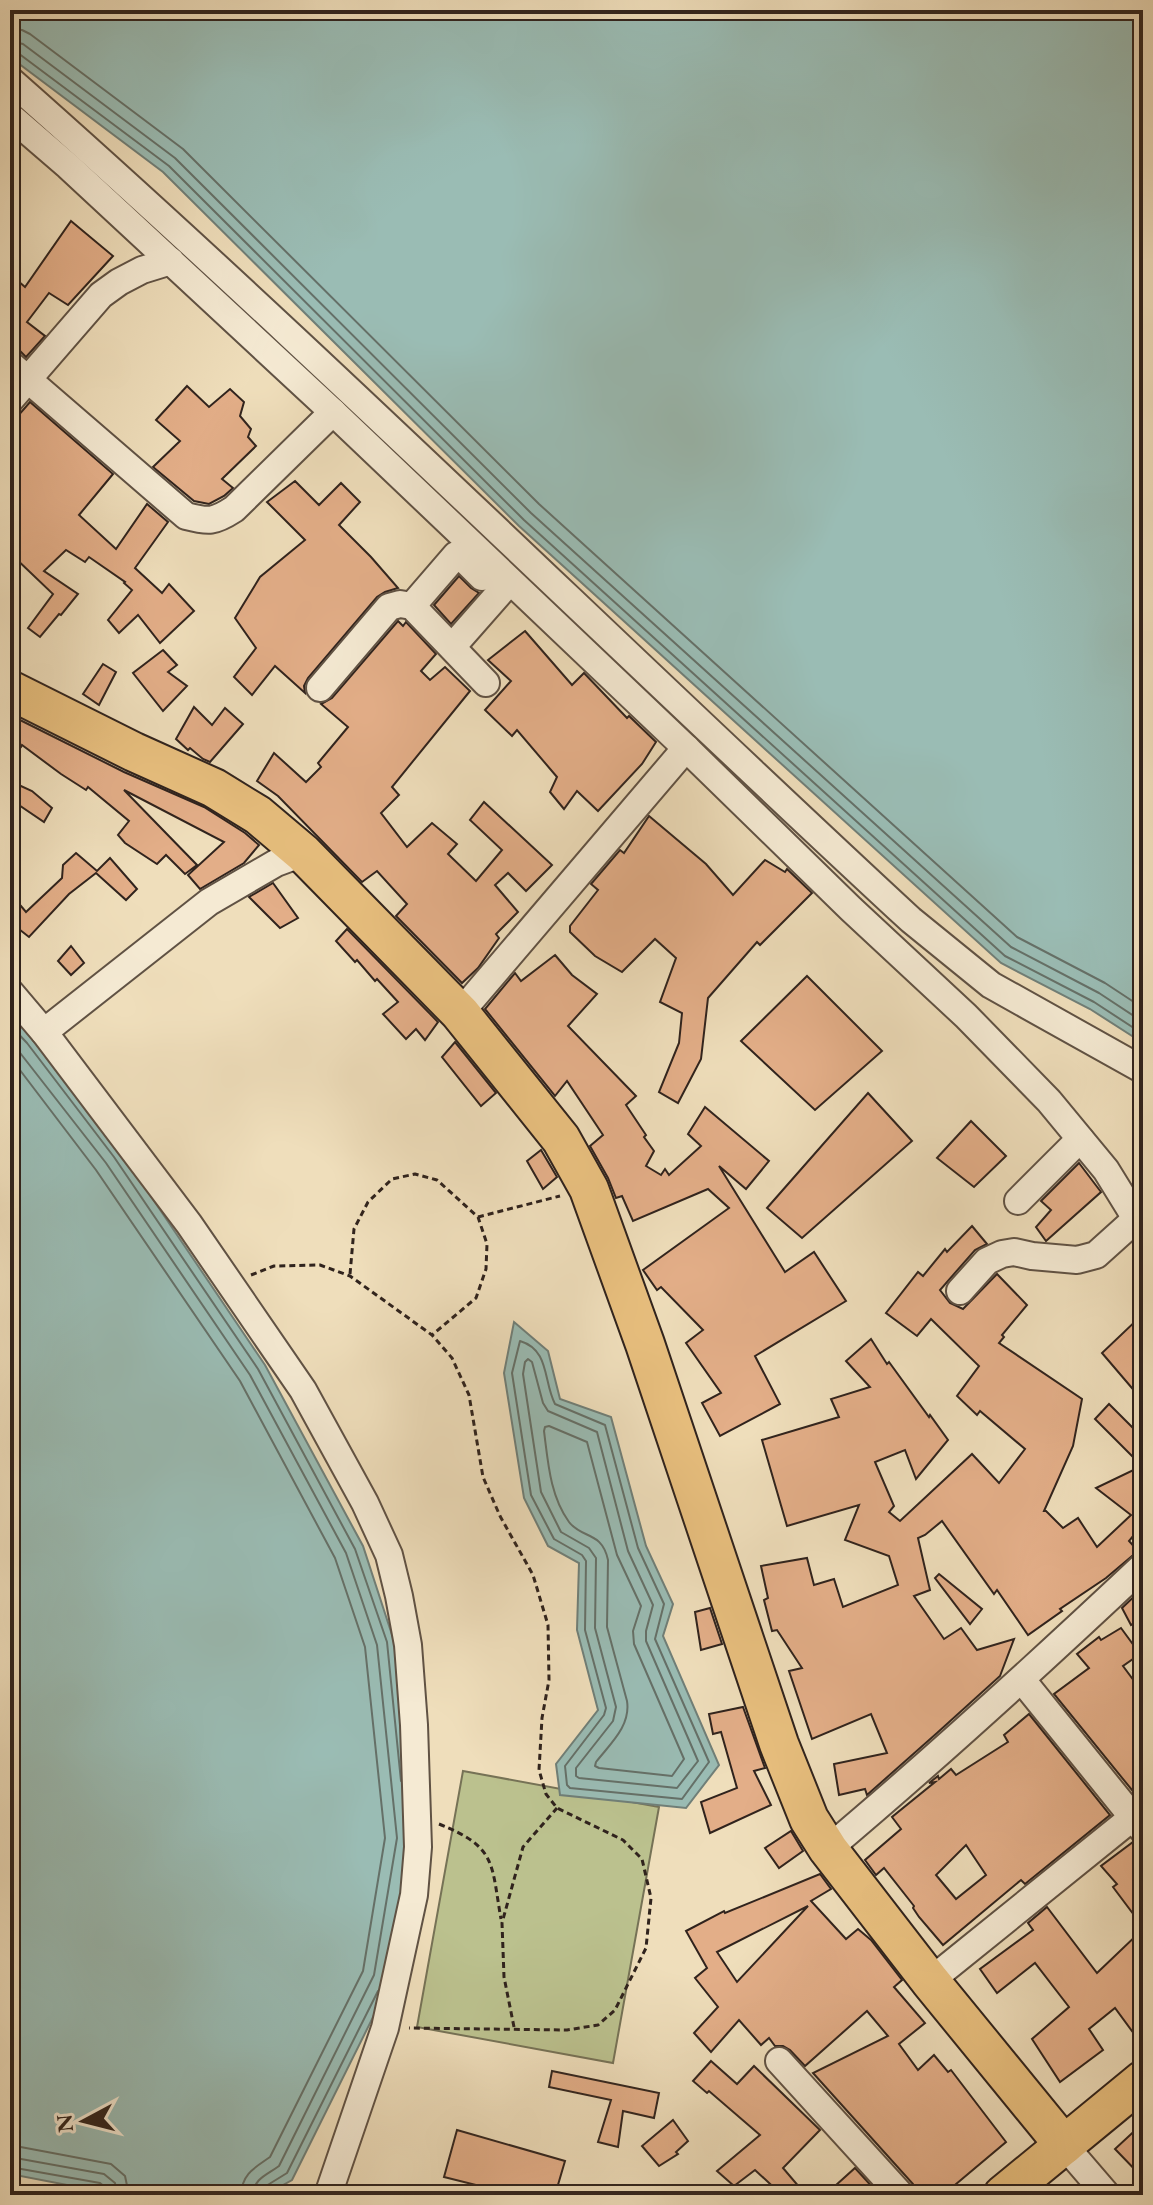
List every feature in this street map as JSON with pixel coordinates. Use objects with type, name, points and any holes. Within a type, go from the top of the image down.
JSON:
[{"type":"highway","points":[[10,690],[214,788],[258,815],[303,853],[460,1013],[561,1139],[589,1189],[645,1344],[779,1744],[809,1819],[828,1849],[930,1981],[1064,2145]]},
{"type":"highway","points":[[1003,2195],[1143,2080]]},
{"type":"street","points":[[10,80],[296,339],[900,910],[991,985],[1143,1070]]},
{"type":"street","points":[[10,116],[333,412],[470,554],[686,748],[966,1016],[1049,1101],[1106,1170],[1140,1224],[1096,1255],[1077,1260],[1014,1252],[1002,1254],[987,1261],[960,1291]]},
{"type":"street","points":[[10,400],[19,371],[101,295],[142,270],[171,261]]},
{"type":"street","points":[[19,371],[186,516],[206,522],[221,518],[234,509],[333,412]]},
{"type":"street","points":[[412,606],[452,558],[470,554]]},
{"type":"street","points":[[452,647],[509,588],[535,567]]},
{"type":"street","points":[[320,688],[389,607],[400,604],[412,606],[486,683]]},
{"type":"street","points":[[460,1013],[686,748]]},
{"type":"street","points":[[44,1032],[209,902],[276,863],[303,853]]},
{"type":"street","points":[[966,1016],[982,1006],[991,985]]},
{"type":"street","points":[[10,992],[44,1032],[189,1224],[303,1390],[365,1503],[389,1555],[408,1645],[414,1725],[418,1847],[414,1895],[385,2028],[328,2195]]},
{"type":"street","points":[[1018,1201],[1080,1139]]},
{"type":"street","points":[[828,1849],[1022,1680],[1143,1566]]},
{"type":"street","points":[[930,1981],[1140,1819],[1022,1680]]},
{"type":"street","points":[[779,2061],[901,2195]]},
{"type":"street","points":[[1064,2145],[1107,2195]]},
{"type":"path","points":[[350,1276],[354,1229],[368,1202],[392,1179],[415,1174],[437,1180],[478,1217],[487,1244],[486,1269],[476,1298],[432,1335]]},
{"type":"path","points":[[478,1217],[589,1189]]},
{"type":"path","points":[[230,1284],[274,1266],[320,1265],[350,1276],[432,1335],[452,1358],[469,1395],[483,1477],[500,1516],[533,1575],[548,1625],[549,1680],[542,1718],[539,1770],[546,1794],[557,1808],[623,1840],[642,1859],[651,1898],[646,1948],[615,2010],[598,2025],[567,2030],[385,2028]]},
{"type":"path","points":[[502,1923],[523,1847],[557,1808]]},
{"type":"path","points":[[417,1815],[460,1832],[480,1845],[490,1860],[502,1923],[504,1977],[514,2029]]},
{"type":"green space","points":[[463,1771],[659,1807],[613,2063],[417,2027]]},
{"type":"water","points":[[10,10],[1143,10],[1143,1043],[1090,1009],[1001,963],[519,526],[163,172],[10,57]]},
{"type":"water","points":[[10,1014],[33,1037],[121,1152],[265,1365],[363,1546],[394,1641],[415,1839],[391,1981],[292,2180],[265,2195],[119,2195],[10,2174]]},
{"type":"water","points":[[514,1322],[548,1351],[560,1399],[611,1417],[646,1546],[673,1604],[663,1636],[719,1765],[686,1808],[560,1795],[556,1764],[598,1710],[577,1630],[579,1563],[548,1546],[524,1498],[504,1373]]},
{"type":"building","points":[[71,221],[113,256],[68,305],[49,293],[27,322],[45,336],[26,357],[10,348],[10,274],[25,287]]},
{"type":"building","points":[[187,386],[209,407],[230,389],[244,402],[240,416],[251,429],[248,437],[256,446],[222,479],[233,488],[209,504],[194,501],[153,467],[180,441],[156,420]]},
{"type":"building","points":[[30,402],[113,474],[79,515],[116,549],[147,504],[168,522],[135,568],[162,593],[169,584],[194,611],[160,643],[138,615],[119,633],[108,620],[132,590],[89,557],[85,562],[66,550],[44,571],[78,594],[40,637],[28,628],[53,594],[10,553],[10,425]]},
{"type":"building","points":[[295,481],[319,505],[341,483],[360,502],[339,525],[398,588],[377,597],[308,678],[305,693],[275,666],[252,695],[234,677],[256,648],[235,618],[260,577],[305,540],[267,502]]},
{"type":"building","points":[[459,576],[479,593],[451,624],[434,605]]},
{"type":"building","points":[[398,621],[403,626],[406,622],[436,654],[421,671],[430,680],[445,667],[470,691],[392,787],[399,795],[381,813],[407,847],[432,823],[457,844],[448,854],[476,881],[502,850],[470,820],[484,802],[552,865],[526,891],[508,873],[495,885],[518,912],[496,934],[499,938],[478,968],[462,983],[396,916],[407,904],[377,871],[362,882],[278,796],[257,781],[274,753],[306,782],[321,767],[318,763],[348,727],[321,704],[332,698]]},
{"type":"building","points":[[525,631],[572,685],[584,673],[627,718],[629,716],[656,742],[642,764],[598,811],[577,791],[564,809],[550,792],[557,777],[517,730],[512,736],[485,710],[511,681],[488,660]]},
{"type":"building","points":[[163,650],[177,665],[168,672],[187,686],[163,711],[133,673]]},
{"type":"building","points":[[103,664],[116,672],[99,705],[83,694]]},
{"type":"building","points":[[194,707],[212,725],[225,708],[243,724],[210,762],[176,739]]},
{"type":"building","points":[[10,715],[124,772],[204,807],[259,845],[244,863],[200,889],[188,875],[224,842],[124,790],[197,865],[185,874],[166,855],[157,864],[118,835],[129,821],[88,787],[86,790],[22,745],[10,741]]},
{"type":"building","points":[[10,781],[32,791],[52,808],[44,822],[10,799]]},
{"type":"building","points":[[649,816],[706,864],[733,895],[765,860],[785,872],[787,869],[812,893],[760,945],[757,942],[708,998],[701,1059],[678,1103],[659,1092],[679,1043],[682,1013],[660,1002],[676,958],[655,939],[622,972],[595,956],[570,932],[570,926],[598,890],[591,884],[620,850],[624,853]]},
{"type":"building","points":[[76,853],[97,871],[110,858],[137,889],[126,900],[96,873],[69,894],[29,937],[10,922],[10,893],[26,912],[62,878],[63,865]]},
{"type":"building","points":[[273,883],[298,918],[280,928],[249,897]]},
{"type":"building","points":[[347,929],[438,1022],[425,1040],[416,1029],[406,1039],[383,1014],[398,1002],[336,941]]},
{"type":"building","points":[[71,946],[84,963],[71,975],[58,961]]},
{"type":"building","points":[[555,955],[572,975],[597,994],[568,1026],[636,1096],[626,1105],[654,1151],[646,1166],[661,1175],[665,1169],[669,1175],[701,1146],[688,1134],[705,1107],[769,1161],[746,1189],[719,1166],[785,1272],[814,1252],[846,1301],[755,1356],[780,1404],[720,1436],[702,1403],[721,1393],[686,1343],[703,1330],[661,1287],[657,1290],[643,1270],[729,1208],[708,1189],[633,1221],[622,1196],[616,1198],[590,1146],[603,1135],[567,1081],[555,1096],[485,1009],[515,973],[521,981]]},
{"type":"building","points":[[807,976],[882,1051],[815,1110],[741,1041]]},
{"type":"building","points":[[455,1042],[496,1093],[481,1106],[442,1057]]},
{"type":"building","points":[[868,1093],[912,1141],[802,1238],[767,1208]]},
{"type":"building","points":[[971,1121],[1006,1156],[974,1187],[937,1158]]},
{"type":"building","points":[[541,1150],[557,1177],[543,1189],[527,1161]]},
{"type":"building","points":[[1079,1163],[1101,1192],[1046,1241],[1036,1227],[1051,1210],[1041,1201]]},
{"type":"building","points":[[972,1226],[987,1244],[975,1250],[940,1290],[950,1303],[963,1309],[997,1274],[1027,1305],[999,1343],[1082,1399],[1073,1446],[1044,1511],[1063,1528],[1078,1518],[1097,1547],[1131,1515],[1096,1488],[1142,1466],[1095,1419],[1109,1404],[1143,1438],[1143,1524],[1129,1541],[1138,1551],[1028,1635],[997,1590],[994,1594],[942,1521],[918,1538],[930,1590],[914,1596],[944,1639],[961,1628],[977,1650],[1014,1639],[1000,1676],[937,1733],[867,1795],[865,1789],[839,1795],[834,1764],[887,1753],[871,1714],[812,1739],[789,1671],[802,1668],[777,1630],[772,1631],[764,1600],[768,1598],[761,1566],[807,1558],[814,1585],[834,1579],[843,1607],[898,1585],[889,1556],[845,1540],[859,1505],[787,1526],[762,1440],[839,1417],[831,1399],[870,1387],[846,1361],[871,1339],[887,1364],[889,1362],[948,1440],[916,1479],[905,1450],[875,1462],[894,1506],[889,1512],[900,1521],[972,1454],[999,1483],[1025,1449],[980,1411],[977,1415],[957,1396],[979,1366],[931,1319],[917,1336],[886,1313],[918,1272],[923,1276],[945,1249],[947,1252]]},
{"type":"building","points":[[1143,1314],[1143,1401],[1102,1353]]},
{"type":"building","points":[[939,1574],[982,1609],[970,1624],[935,1578]]},
{"type":"building","points":[[1143,1588],[1143,1617],[1131,1625],[1122,1608]]},
{"type":"building","points":[[710,1608],[722,1644],[701,1650],[695,1612]]},
{"type":"building","points":[[1121,1628],[1140,1654],[1123,1666],[1143,1693],[1143,1791],[1136,1795],[1054,1694],[1089,1668],[1077,1654],[1099,1637],[1101,1640]]},
{"type":"building","points":[[743,1707],[765,1768],[754,1771],[771,1805],[710,1833],[701,1802],[737,1788],[721,1732],[713,1734],[709,1714]]},
{"type":"building","points":[[1029,1714],[1110,1815],[1025,1884],[1021,1880],[943,1945],[884,1868],[876,1875],[865,1860],[901,1829],[892,1817],[935,1782],[929,1783],[951,1769],[956,1775],[1008,1742],[1004,1735]],"holes":[[[966,1845],[986,1875],[956,1899],[936,1875]]]},
{"type":"building","points":[[791,1831],[803,1851],[779,1868],[765,1848]]},
{"type":"building","points":[[1133,1842],[1143,1848],[1143,1927],[1113,1887],[1117,1884],[1101,1866]]},
{"type":"building","points":[[820,1874],[831,1889],[811,1901],[846,1939],[858,1929],[871,1940],[902,1980],[894,1987],[925,2023],[899,2044],[918,2070],[934,2055],[948,2072],[951,2070],[1006,2142],[943,2195],[917,2195],[913,2184],[813,2073],[888,2036],[867,2011],[805,2066],[790,2050],[775,2046],[769,2038],[761,2045],[739,2020],[711,2052],[694,2033],[718,2007],[695,1978],[707,1968],[686,1931]],"holes":[[[808,1906],[737,1982],[717,1952]]]},
{"type":"building","points":[[1047,1907],[1097,1973],[1143,1929],[1143,2022],[1132,2031],[1115,2008],[1089,2029],[1103,2050],[1060,2082],[1032,2039],[1069,2007],[1035,1963],[997,1993],[980,1969],[1033,1930],[1028,1923]]},
{"type":"building","points":[[711,2061],[737,2084],[754,2066],[820,2130],[783,2168],[806,2195],[782,2195],[755,2170],[734,2186],[717,2171],[760,2135],[693,2081]]},
{"type":"building","points":[[552,2071],[659,2093],[654,2118],[623,2111],[618,2147],[598,2142],[611,2100],[549,2087]]},
{"type":"building","points":[[673,2120],[688,2141],[676,2152],[678,2154],[659,2166],[642,2146]]},
{"type":"building","points":[[1143,2123],[1143,2178],[1115,2149]]},
{"type":"building","points":[[457,2130],[565,2161],[555,2195],[516,2195],[444,2177]]},
{"type":"building","points":[[855,2168],[876,2191],[872,2195],[825,2195]]}]
